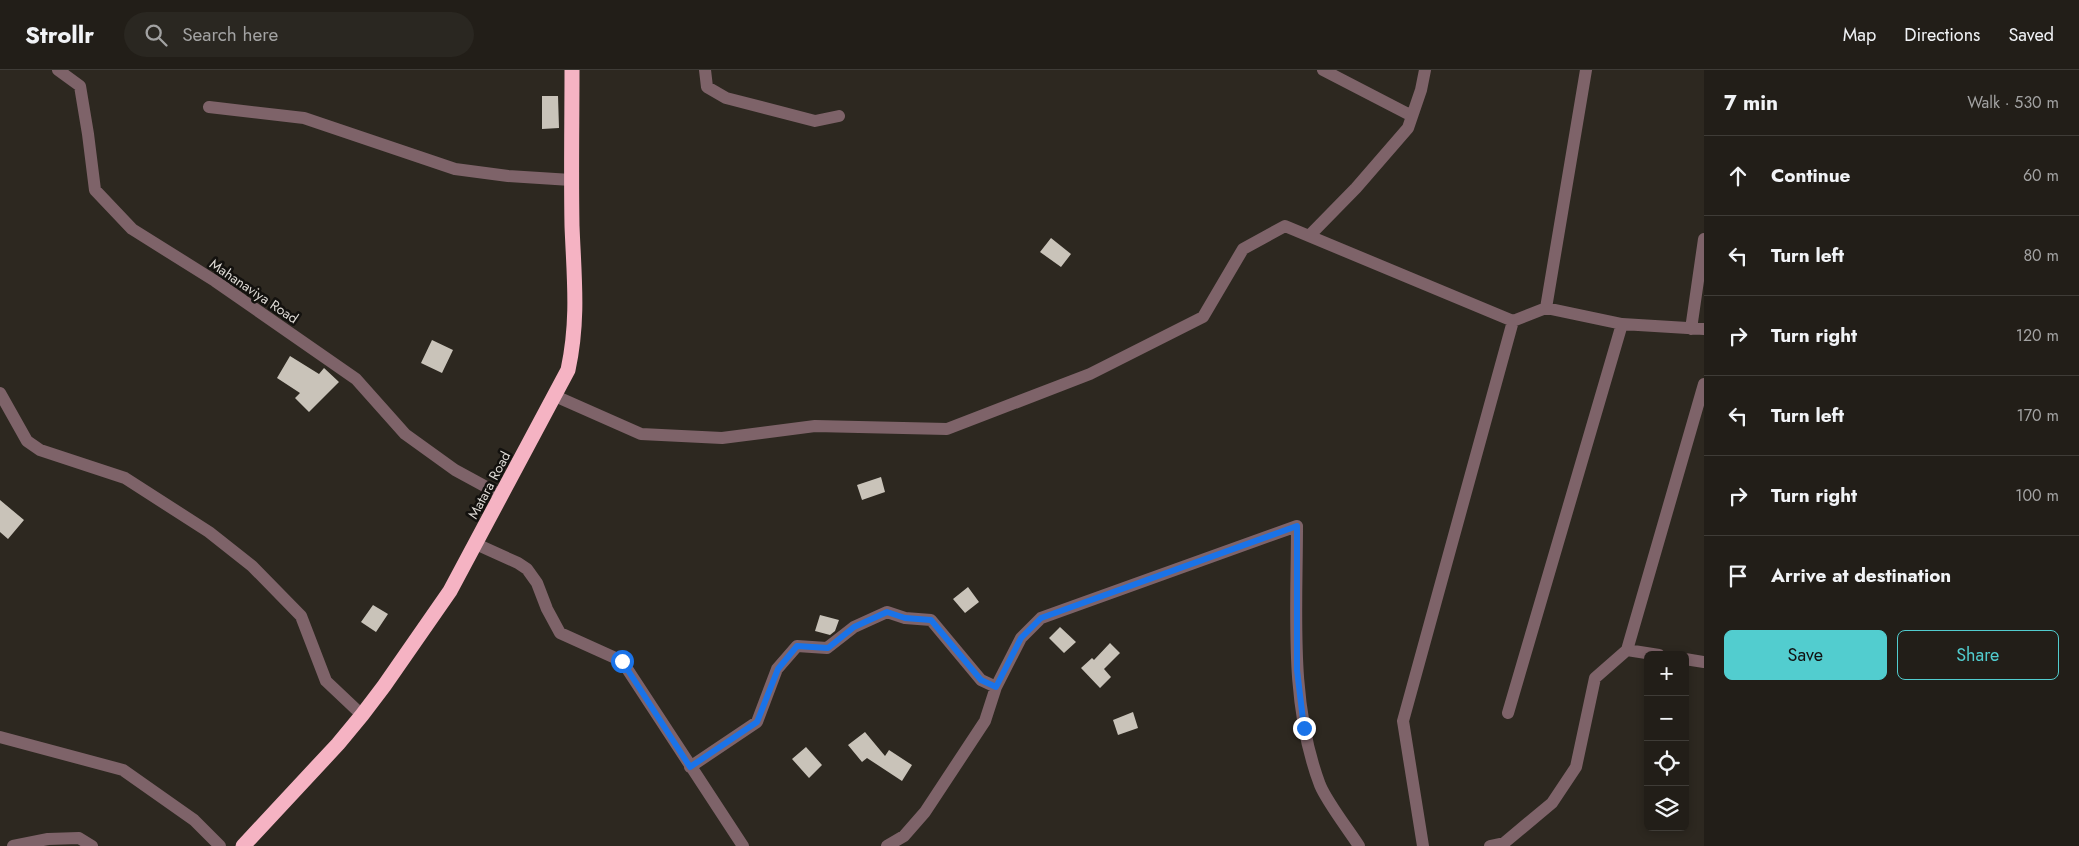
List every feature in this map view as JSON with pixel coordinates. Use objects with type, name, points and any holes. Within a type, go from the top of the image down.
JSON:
[{"type":"highway","name":"Matara Road","points":[[243,846],[338,744],[362,715],[450,591],[568,370],[574,342],[576,313],[571,180],[572,70]]},
{"type":"street","name":"Mahanaviya Road","points":[[58,70],[80,86],[95,190],[132,229],[214,281],[356,379],[405,434],[455,470],[501,495]]},
{"type":"street","points":[[705,70],[707,87],[726,98],[815,121],[839,116]]},
{"type":"street","points":[[1323,70],[1412,116]]},
{"type":"street","points":[[1309,236],[1356,188],[1408,128],[1421,90],[1424,70]]},
{"type":"street","points":[[1546,308],[1586,70]]},
{"type":"street","points":[[209,107],[304,118],[455,168],[508,176],[571,180]]},
{"type":"street","points":[[555,396],[641,434],[722,438],[815,426],[948,430],[1090,374],[1203,317],[1243,249],[1285,226],[1513,321],[1546,308],[1622,324],[1704,329]]},
{"type":"street","points":[[1691,329],[1704,239]]},
{"type":"street","points":[[1423,846],[1403,721],[1513,321]]},
{"type":"street","points":[[1508,712],[1622,324]]},
{"type":"street","points":[[1490,846],[1504,843],[1552,803],[1576,767],[1595,678],[1627,650],[1704,384]]},
{"type":"street","points":[[0,393],[26,442],[40,450],[125,478],[209,532],[252,566],[301,616],[326,681],[362,715]]},
{"type":"street","points":[[887,846],[904,836],[925,812],[985,721],[996,687],[1021,638],[1041,618],[1297,526],[1297,670],[1304,728],[1321,786],[1358,846]]},
{"type":"street","points":[[476,544],[527,569],[537,583],[550,616],[560,633],[622,661],[743,846]]},
{"type":"street","points":[[690,767],[757,722],[778,669],[797,646],[828,648],[854,627],[887,612],[905,618],[931,620],[981,680],[996,687]]},
{"type":"street","points":[[1627,650],[1644,653]]},
{"type":"street","points":[[1689,660],[1704,662]]},
{"type":"street","points":[[0,738],[123,770],[194,820],[220,846]]},
{"type":"street","points":[[13,846],[48,839],[80,838],[92,846]]},
{"type":"building","points":[[542,96],[558,96],[559,128],[542,129]]},
{"type":"building","points":[[1051,238],[1071,254],[1061,267],[1040,252]]},
{"type":"building","points":[[432,340],[453,350],[442,373],[421,363]]},
{"type":"building","points":[[290,356],[319,374],[324,368],[339,382],[309,412],[295,398],[300,393],[277,378]]},
{"type":"building","points":[[881,477],[885,492],[862,500],[857,485]]},
{"type":"building","points":[[0,500],[24,520],[8,539],[0,532]]},
{"type":"building","points":[[968,587],[979,602],[965,613],[953,599]]},
{"type":"building","points":[[373,605],[388,614],[376,632],[361,622]]},
{"type":"building","points":[[820,615],[839,620],[835,631],[830,635],[815,631]]},
{"type":"building","points":[[1060,627],[1076,642],[1064,653],[1049,638]]},
{"type":"building","points":[[1110,643],[1120,653],[1104,669],[1111,677],[1100,688],[1081,668],[1092,658],[1094,660]]},
{"type":"building","points":[[1133,712],[1138,728],[1118,735],[1113,720]]},
{"type":"building","points":[[865,732],[885,756],[889,750],[912,765],[902,781],[867,758],[862,762],[848,745]]},
{"type":"building","points":[[806,747],[822,765],[809,778],[792,759]]},
{"type":"route","points":[[622,661],[690,767],[757,722],[778,669],[797,646],[828,648],[854,627],[887,612],[905,618],[931,620],[981,680],[996,687],[1021,638],[1041,618],[1297,526],[1297,670],[1304,728]]}]
